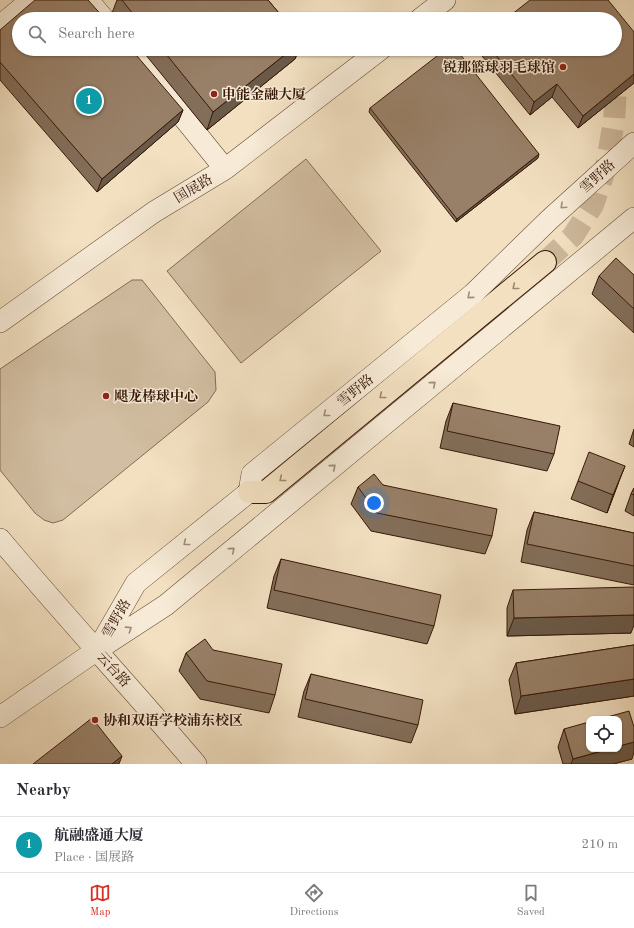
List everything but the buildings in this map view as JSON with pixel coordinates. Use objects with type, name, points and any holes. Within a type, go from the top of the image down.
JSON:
[{"type":"main road","points":[[249,492],[266,492],[545,262]]},
{"type":"street","points":[[17,12],[31,0]]},
{"type":"street","points":[[88,0],[98,12]]},
{"type":"street","points":[[429,12],[445,0]]},
{"type":"street","points":[[0,26],[12,16]]},
{"type":"street","points":[[134,56],[225,169]]},
{"type":"street","name":"国展路","points":[[0,322],[154,212],[225,169],[372,56]]},
{"type":"street","name":"雪野路","points":[[97,650],[136,583],[249,492],[252,474],[473,294],[555,214],[634,143]]},
{"type":"street","name":"雪野路","points":[[0,717],[97,650],[166,605],[634,218]]},
{"type":"street","name":"云台路","points":[[0,539],[38,585],[97,650],[196,764]]},
{"type":"shaded area","points":[[306,159],[381,251],[241,363],[167,271]]},
{"type":"shaded area","name":"飓龙棒球中心","points":[[132,280],[142,280],[215,372],[216,390],[208,402],[63,520],[53,523],[44,520],[35,513],[0,470],[0,369]]},
{"type":"tunnel","points":[[545,262],[573,236],[593,205],[606,167],[614,121],[617,70],[615,56]]},
{"type":"place","name":"锐那篮球羽毛球馆","points":[[563,67]]},
{"type":"place","name":"申能金融大厦","points":[[214,94]]},
{"type":"place","name":"航融盛通大厦","points":[[89,101]]},
{"type":"place","name":"飓龙棒球中心","points":[[106,396]]},
{"type":"place","name":"协和双语学校浦东校区","points":[[95,720]]}]
